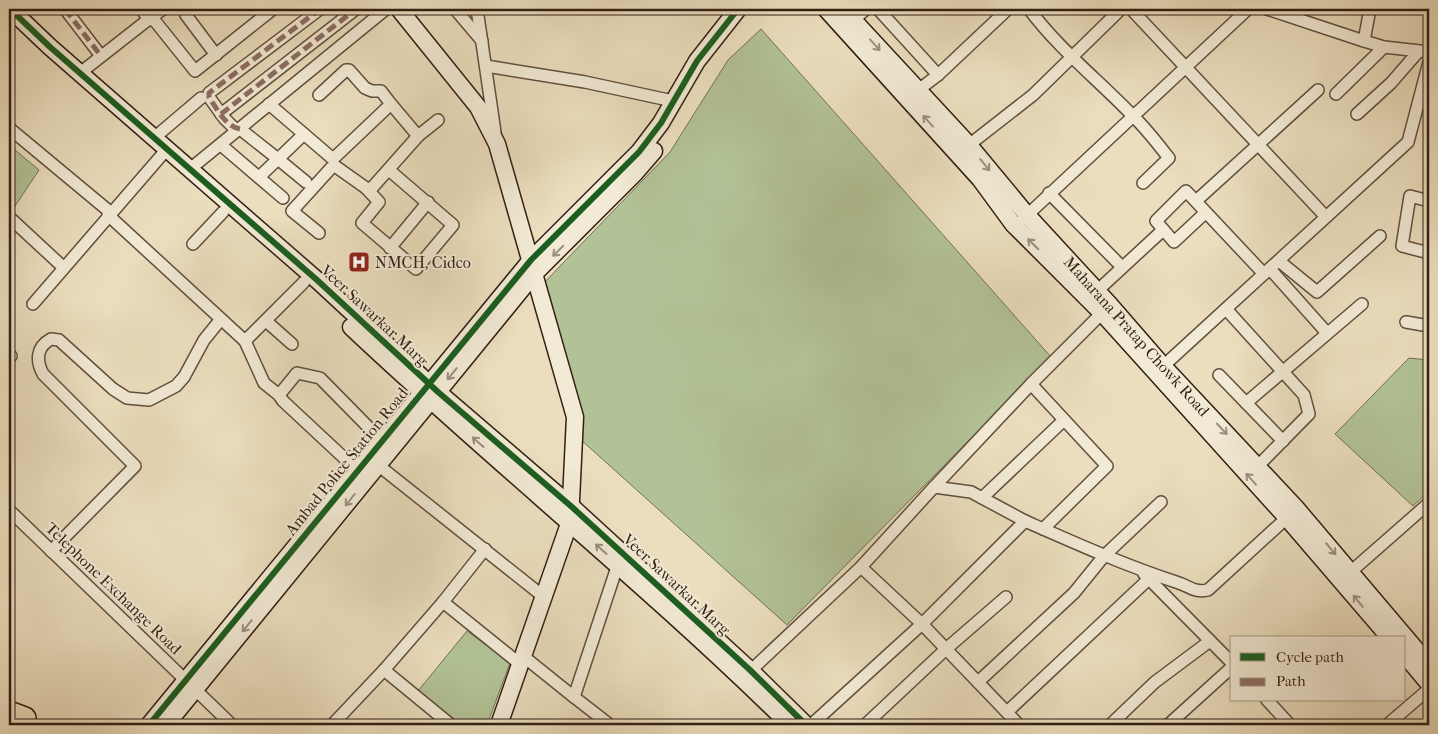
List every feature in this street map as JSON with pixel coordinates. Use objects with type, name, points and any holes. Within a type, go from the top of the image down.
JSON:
[{"type":"street","name":"Veer Sawarkar Marg","points":[[10,9],[154,138],[164,153],[190,170],[429,392],[571,514],[747,674],[790,725]]},
{"type":"street","points":[[66,9],[101,56]]},
{"type":"street","points":[[141,9],[149,20],[155,21],[196,71],[273,9]]},
{"type":"street","points":[[80,73],[163,9]]},
{"type":"street","points":[[306,182],[240,129],[234,128],[221,114],[209,97],[209,93],[320,9]]},
{"type":"street","points":[[221,114],[356,9]]},
{"type":"street","points":[[190,170],[386,9]]},
{"type":"street","points":[[399,9],[478,107],[497,144]]},
{"type":"street","points":[[455,9],[482,41]]},
{"type":"street","points":[[477,9],[497,144],[575,417],[571,514],[499,725]]},
{"type":"street","name":"Ambad Police Station Road","points":[[149,725],[191,684],[378,465],[429,392],[532,267],[639,152],[674,101],[697,61],[738,9]]},
{"type":"street","name":"Ambad Police Station Road","points":[[532,267],[652,154],[711,61],[751,9]]},
{"type":"street","name":"Maharana Pratap Chowk Road","points":[[826,9],[847,19],[969,145],[1021,221],[1097,291],[1106,309]]},
{"type":"street","points":[[847,19],[866,9]]},
{"type":"street","points":[[878,9],[938,75]]},
{"type":"street","points":[[917,91],[938,75],[1008,9]]},
{"type":"street","points":[[1029,9],[1071,57],[1133,115],[1169,158],[1143,183]]},
{"type":"street","points":[[969,145],[1033,95],[1121,9]]},
{"type":"street","points":[[1131,9],[1326,217]]},
{"type":"street","points":[[1021,221],[1248,9]]},
{"type":"street","points":[[1267,9],[1384,47],[1424,52]]},
{"type":"street","points":[[1364,40],[1370,9]]},
{"type":"street","points":[[186,15],[216,55]]},
{"type":"street","name":"Maharana Pratap Chowk Road","points":[[847,19],[980,179],[1106,309],[1159,370],[1292,513],[1346,576],[1402,636]]},
{"type":"street","name":"Veer Sawarkar Marg","points":[[9,24],[164,153],[223,212],[304,282],[341,309]]},
{"type":"street","points":[[1336,94],[1384,47]]},
{"type":"street","points":[[1357,114],[1424,52]]},
{"type":"street","points":[[1159,370],[1408,142],[1429,62]]},
{"type":"street","points":[[486,66],[585,82],[674,101]]},
{"type":"street","points":[[319,95],[346,70],[349,70],[365,88],[372,91],[381,91],[418,136]]},
{"type":"street","points":[[1196,201],[1318,90]]},
{"type":"street","points":[[154,138],[201,98]]},
{"type":"street","points":[[269,104],[333,158],[391,104]]},
{"type":"street","points":[[366,188],[371,189],[418,136],[438,120]]},
{"type":"street","points":[[9,128],[109,214],[245,341],[264,383],[280,395],[283,401],[356,470]]},
{"type":"street","points":[[259,177],[304,134]]},
{"type":"street","points":[[221,145],[283,198]]},
{"type":"street","points":[[33,304],[59,275],[63,266],[164,153]]},
{"type":"street","points":[[320,233],[292,211],[331,168],[335,166],[366,188],[379,202],[362,223],[416,269],[453,224],[389,170]]},
{"type":"street","points":[[1205,213],[1174,242],[1156,221],[1186,191],[1205,213],[1271,268],[1328,333]]},
{"type":"street","points":[[1049,193],[1122,267]]},
{"type":"street","points":[[1429,201],[1410,196],[1402,246],[1429,253]]},
{"type":"street","points":[[390,248],[428,202]]},
{"type":"street","points":[[193,244],[223,212]]},
{"type":"street","points":[[9,217],[63,266]]},
{"type":"street","points":[[1097,291],[1163,230]]},
{"type":"street","points":[[1271,268],[1316,292],[1380,236]]},
{"type":"street","points":[[245,341],[304,282]]},
{"type":"street","points":[[1246,403],[1362,304]]},
{"type":"street","points":[[747,674],[860,567],[1031,384],[1106,309]]},
{"type":"street","points":[[1226,309],[1304,394],[1309,414],[1258,466]]},
{"type":"street","points":[[51,551],[135,466],[43,374],[38,359],[42,346],[51,340],[59,340],[120,394],[137,401],[148,400],[176,386],[184,377],[204,340],[222,319]]},
{"type":"street","points":[[266,321],[292,344]]},
{"type":"street","points":[[1406,322],[1429,326]]},
{"type":"street","name":"Maharana Pratap Chowk Road","points":[[1159,370],[1258,466],[1292,513]]},
{"type":"street","points":[[280,395],[297,374],[320,378],[381,440]]},
{"type":"street","points":[[1219,375],[1283,441]]},
{"type":"street","points":[[1031,384],[1107,466],[1043,529]]},
{"type":"street","name":"Ambad Police Station Road","points":[[166,725],[191,684],[356,470],[381,440],[429,392]]},
{"type":"street","points":[[982,498],[1064,420]]},
{"type":"street","points":[[378,465],[544,597]]},
{"type":"street","points":[[934,487],[971,492],[1043,529],[1104,556],[1148,575],[1182,583],[1197,592],[1208,590],[1292,513]]},
{"type":"street","points":[[978,682],[1074,593],[1104,556],[1161,502]]},
{"type":"street","points":[[1346,576],[1428,506]]},
{"type":"street","name":"Telephone Exchange Road","points":[[9,510],[232,725]]},
{"type":"street","name":"Veer Sawarkar Marg","points":[[571,514],[618,564],[806,725]]},
{"type":"street","points":[[811,725],[922,624],[1025,520]]},
{"type":"street","points":[[332,725],[384,670],[443,602],[485,549]]},
{"type":"street","points":[[574,697],[618,564]]},
{"type":"street","points":[[860,567],[922,624],[1019,725]]},
{"type":"street","points":[[1148,575],[1230,661]]},
{"type":"street","points":[[1007,712],[1148,575]]},
{"type":"street","name":"Maharana Pratap Chowk Road","points":[[1346,576],[1389,636]]},
{"type":"street","points":[[865,725],[946,649],[1006,597]]},
{"type":"street","points":[[443,602],[610,725]]},
{"type":"street","name":"Maharana Pratap Chowk Road","points":[[1406,640],[1429,665]]},
{"type":"street","points":[[1110,725],[1155,682],[1210,641]]},
{"type":"street","points":[[1406,656],[1429,684]]},
{"type":"street","points":[[1168,725],[1230,669]]},
{"type":"street","points":[[384,670],[451,725]]},
{"type":"street","points":[[1387,725],[1429,689]]},
{"type":"street","points":[[1269,702],[1290,725]]},
{"type":"green space","points":[[761,29],[1051,357],[787,625],[580,439],[539,288],[670,152],[728,60]]},
{"type":"green space","points":[[9,145],[39,170],[9,215]]},
{"type":"green space","points":[[1409,358],[1429,360],[1429,491],[1413,506],[1335,434]]},
{"type":"green space","points":[[467,631],[510,663],[487,725],[460,725],[418,691]]},
{"type":"marked path","points":[[65,9],[101,56]]},
{"type":"marked path","points":[[240,129],[230,124],[222,116],[209,97],[209,93],[320,9]]},
{"type":"marked path","points":[[221,114],[356,9]]},
{"type":"cycle path","points":[[10,9],[50,47],[317,280],[438,392],[572,507],[750,670],[806,725]]},
{"type":"cycle path","points":[[149,725],[531,260],[639,152],[661,123],[697,61],[738,9]]},
{"type":"place","name":"NMCH, Cidco","points":[[359,262]]}]
